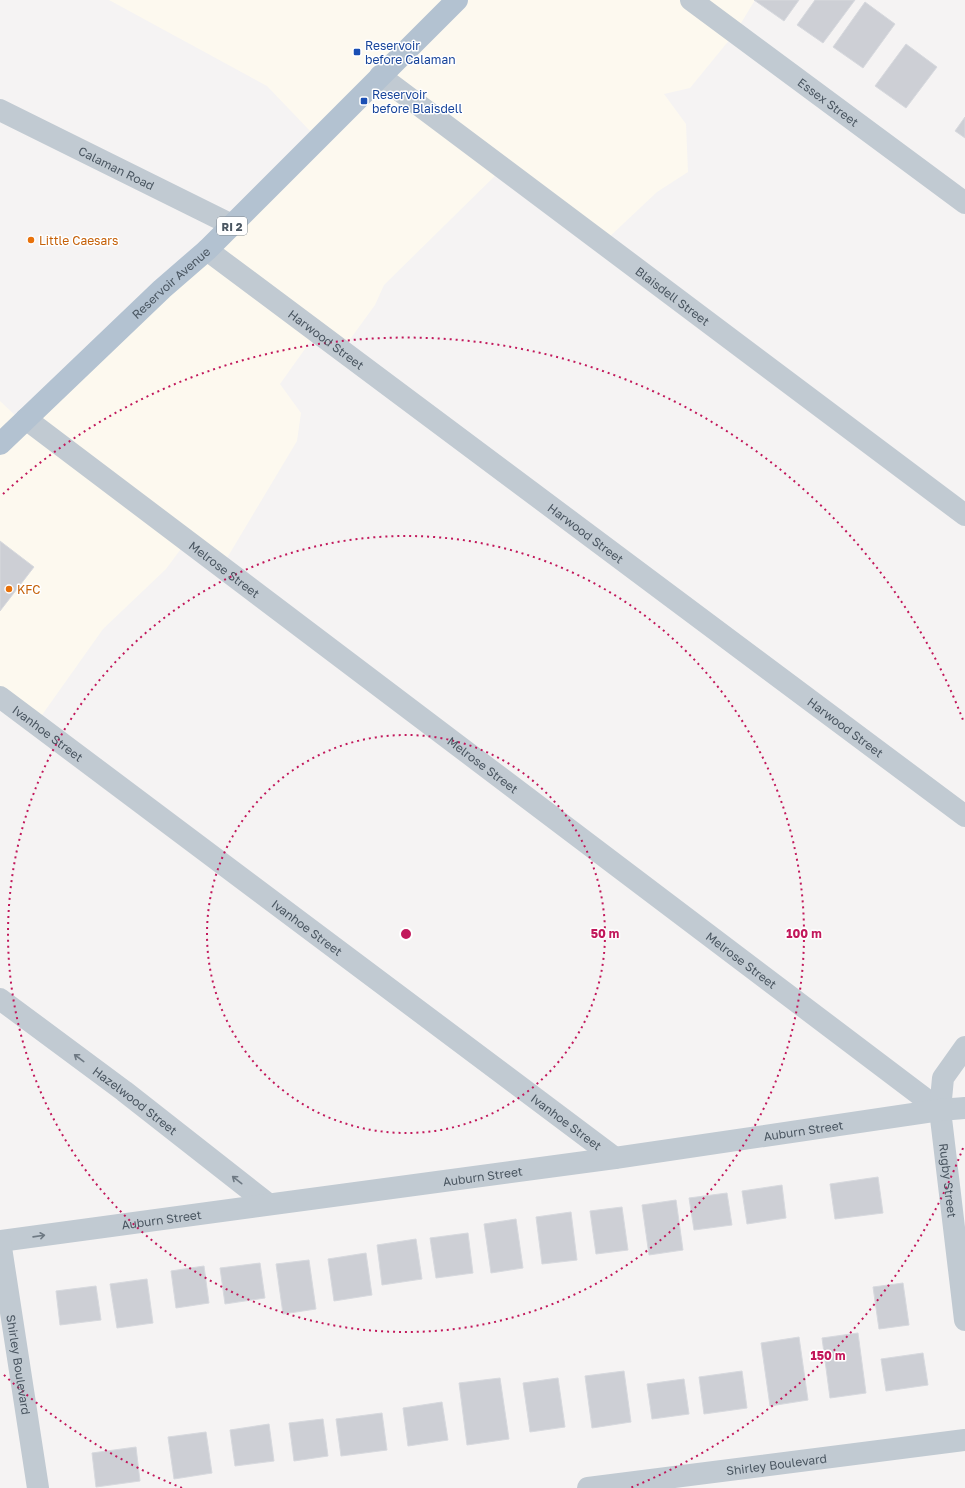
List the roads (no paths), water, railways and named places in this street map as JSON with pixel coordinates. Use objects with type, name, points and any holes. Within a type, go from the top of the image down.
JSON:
[{"type":"main road","name":"Reservoir Avenue","points":[[0,444],[162,289],[207,250],[457,0]]},
{"type":"street","name":"Essex Street","points":[[691,0],[965,203]]},
{"type":"street","name":"Blaisdell Street","points":[[380,76],[965,515]]},
{"type":"street","name":"Calaman Road","points":[[0,110],[232,225]]},
{"type":"street","name":"Harwood Street","points":[[207,250],[965,816]]},
{"type":"street","name":"Melrose Street","points":[[26,419],[940,1110]]},
{"type":"street","name":"Ivanhoe Street","points":[[0,697],[615,1158]]},
{"type":"street","name":"Hazelwood Street","points":[[0,999],[124,1091],[268,1204]]},
{"type":"street","name":"Rugby Street","points":[[965,1047],[943,1078],[940,1110],[965,1320]]},
{"type":"street","name":"Auburn Street","points":[[0,1241],[615,1158],[940,1110],[965,1108]]},
{"type":"street","name":"Shirley Boulevard","points":[[0,1241],[38,1488]]},
{"type":"street","name":"Shirley Boulevard","points":[[588,1488],[965,1440]]},
{"type":"place","name":"Reservoir before Calaman","points":[[357,52]]},
{"type":"place","name":"Reservoir before Blaisdell","points":[[364,101]]},
{"type":"place","name":"Little Caesars","points":[[31,240]]},
{"type":"place","name":"KFC","points":[[9,589]]}]
